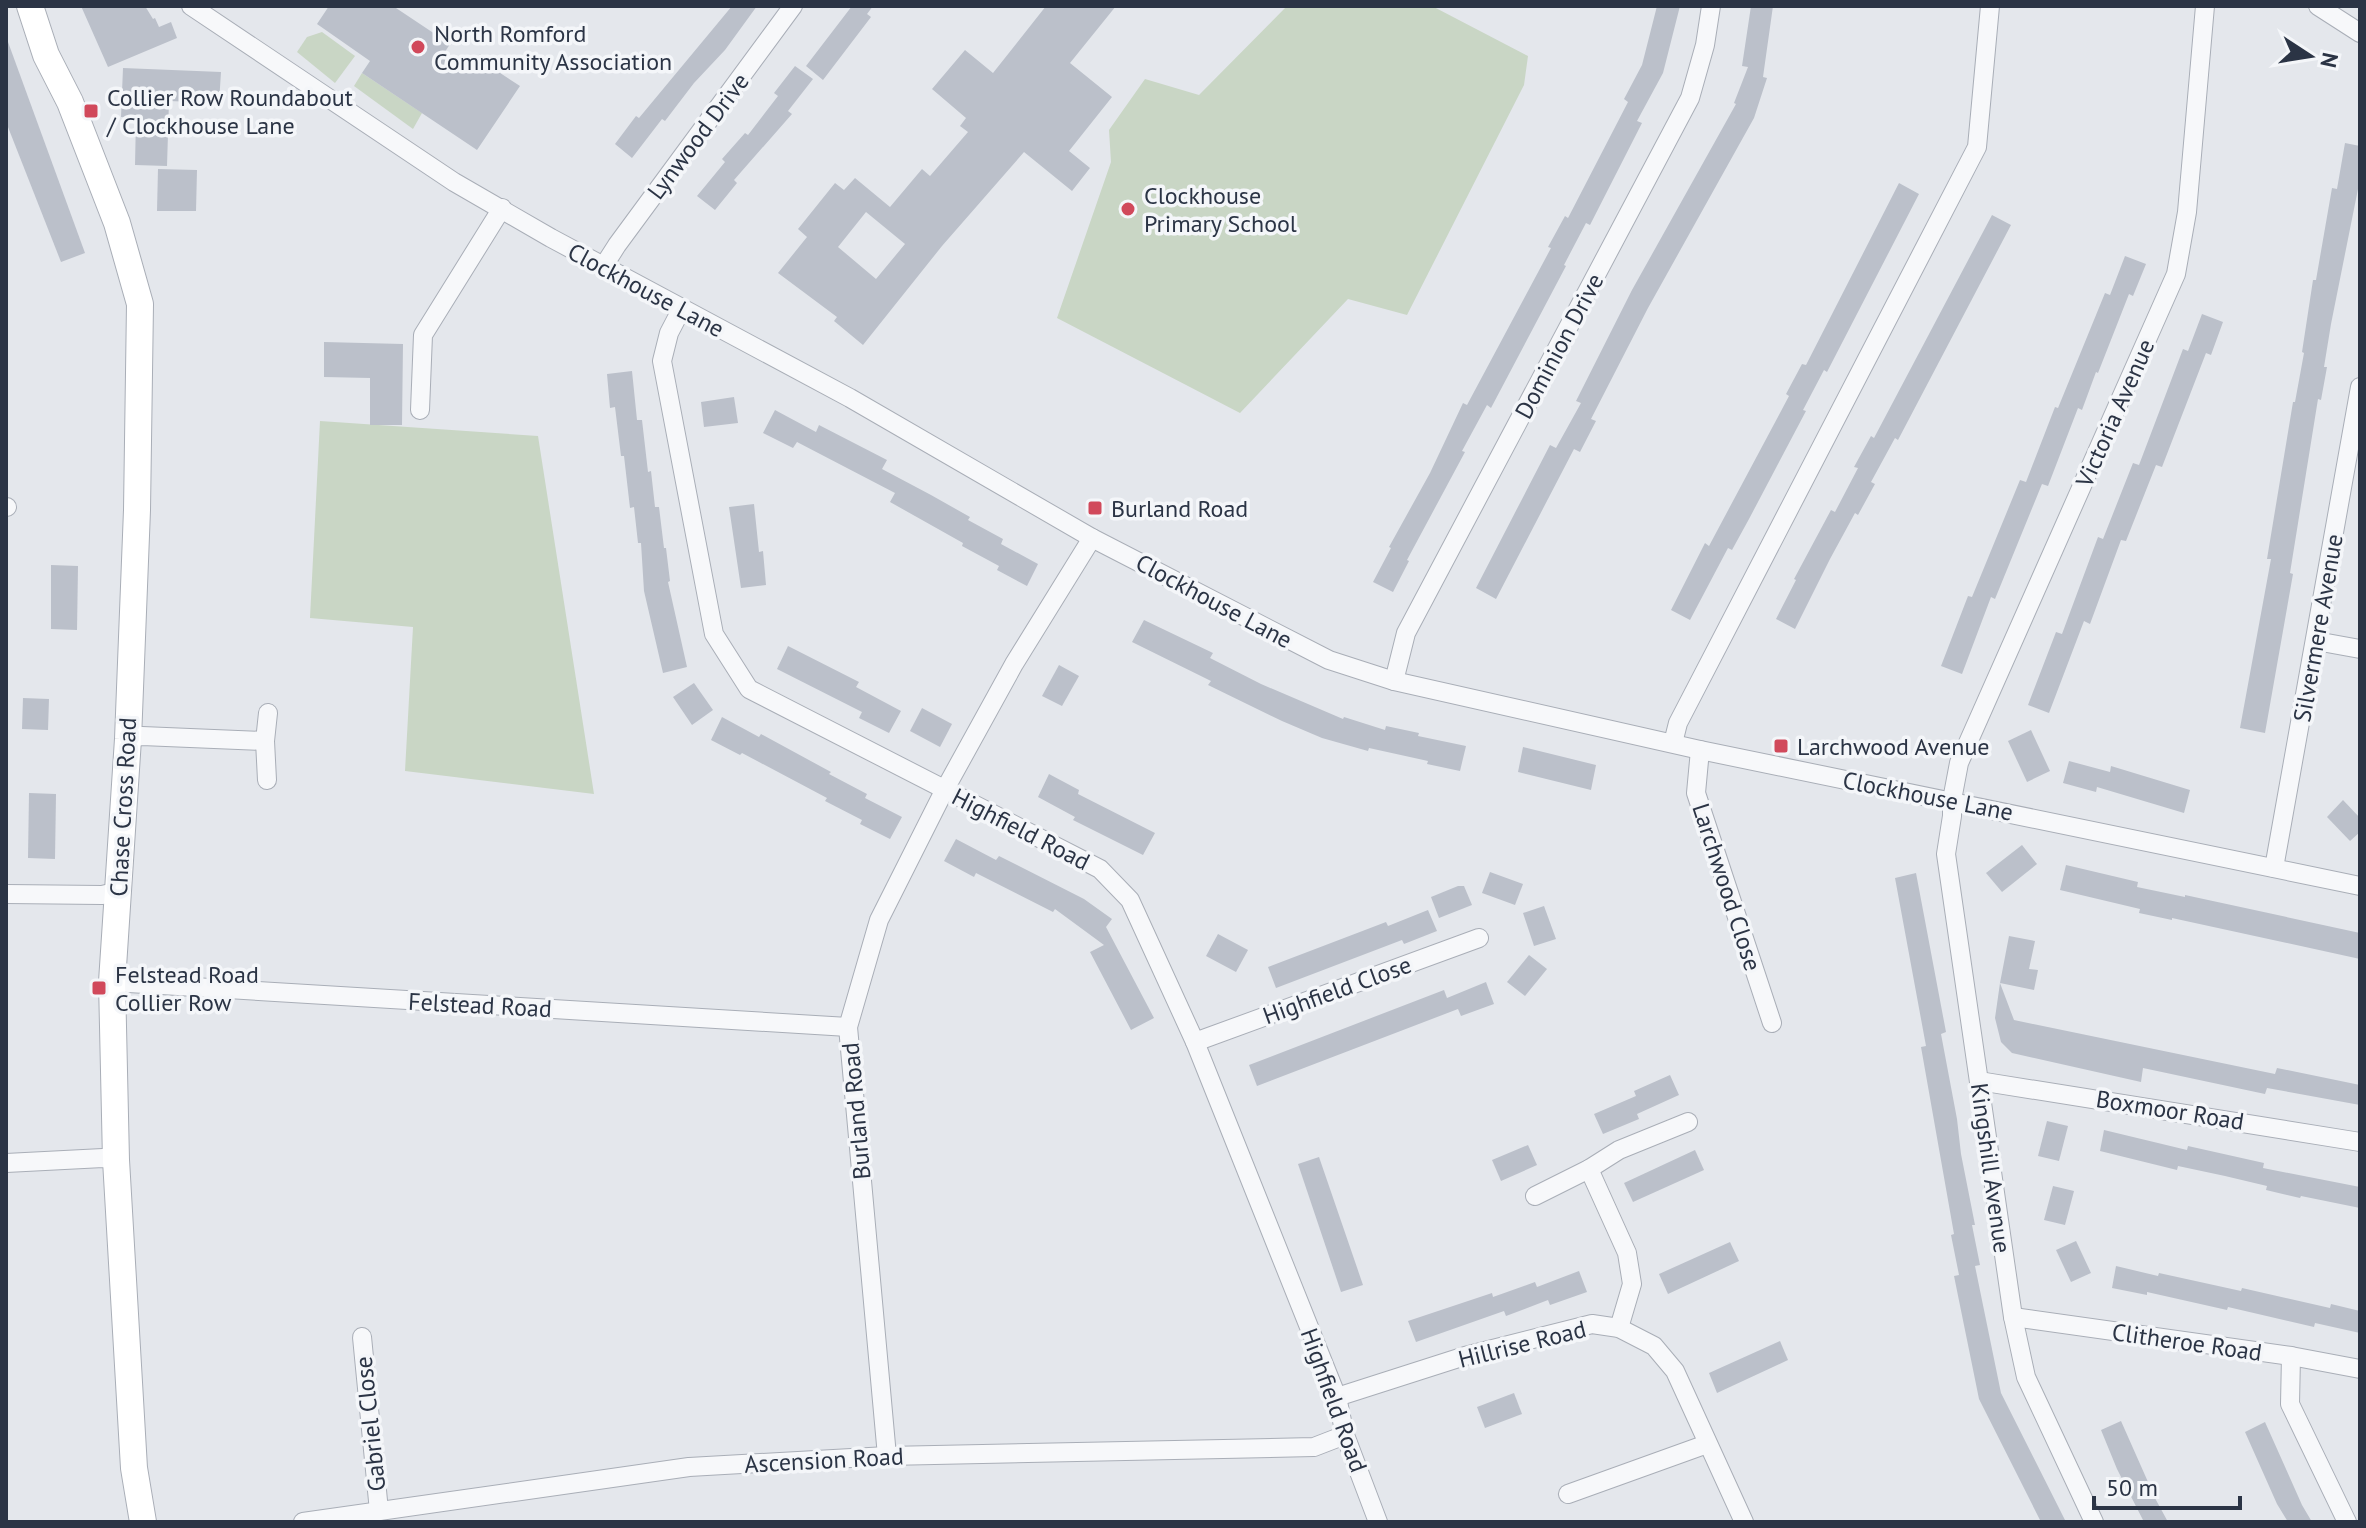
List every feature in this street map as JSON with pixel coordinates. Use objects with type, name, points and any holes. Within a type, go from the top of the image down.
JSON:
[{"type":"main road","name":"Chase Cross Road","points":[[30,6],[46,55],[70,102],[117,223],[140,304],[137,510],[128,739],[112,982],[116,1160],[134,1468],[141,1521]]},
{"type":"main road","name":"Chase Cross Road","points":[[48,6],[60,40],[70,102]]},
{"type":"street","name":"Lynwood Drive","points":[[603,267],[793,6]]},
{"type":"street","name":"Dominion Drive","points":[[1394,681],[1406,633],[1690,98],[1705,45],[1711,6]]},
{"type":"street","points":[[1673,743],[1678,723],[1977,147],[1990,6]]},
{"type":"street","name":"Victoria Avenue","points":[[1952,800],[1959,763],[2176,274],[2187,212],[2205,6]]},
{"type":"street","points":[[2318,6],[2360,33]]},
{"type":"street","name":"Clockhouse Lane","points":[[194,7],[454,182],[603,267],[850,398],[1092,538],[1329,660],[1394,681],[1700,750],[2360,886]]},
{"type":"street","points":[[420,410],[423,335],[502,208]]},
{"type":"street","name":"Highfield Road","points":[[682,308],[669,333],[662,361],[714,634],[749,689],[1100,869],[1130,900],[1195,1042],[1337,1397],[1345,1435],[1378,1522]]},
{"type":"street","name":"Silvermere Avenue","points":[[2274,868],[2360,387]]},
{"type":"street","name":"Burland Road","points":[[887,1456],[848,1027],[879,920],[944,791],[1014,664],[1092,538]]},
{"type":"street","points":[[2316,641],[2360,649]]},
{"type":"street","points":[[267,780],[265,741],[268,713]]},
{"type":"street","points":[[128,739],[142,736],[265,741]]},
{"type":"street","name":"Larchwood Close","points":[[1700,750],[1696,793],[1772,1023]]},
{"type":"street","name":"Kingshill Avenue","points":[[1952,800],[1946,854],[2013,1317],[2026,1377],[2094,1522]]},
{"type":"street","points":[[6,894],[102,895],[119,891]]},
{"type":"street","name":"Highfield Close","points":[[1195,1042],[1479,938]]},
{"type":"street","name":"Felstead Road","points":[[112,982],[848,1027]]},
{"type":"street","name":"Boxmoor Road","points":[[1979,1081],[2360,1142]]},
{"type":"street","points":[[1535,1196],[1619,1150],[1688,1122]]},
{"type":"street","points":[[6,1163],[116,1160]]},
{"type":"street","points":[[1589,1169],[1627,1253],[1632,1284],[1619,1328]]},
{"type":"street","name":"Clitheroe Road","points":[[2013,1317],[2291,1356],[2360,1369]]},
{"type":"street","name":"Hillrise Road","points":[[1337,1397],[1465,1356],[1592,1324],[1619,1328],[1654,1346],[1675,1371],[1744,1522]]},
{"type":"street","name":"Gabriel Close","points":[[362,1337],[379,1511]]},
{"type":"street","points":[[2291,1356],[2290,1404],[2347,1522]]},
{"type":"street","name":"Ascension Road","points":[[303,1522],[689,1467],[887,1456],[1314,1447],[1345,1435]]},
{"type":"street","points":[[1568,1494],[1707,1444]]},
{"type":"green space","points":[[1287,6],[1432,6],[1528,56],[1524,85],[1407,315],[1348,299],[1240,413],[1057,318],[1111,162],[1109,130],[1145,79],[1199,95]]},
{"type":"green space","points":[[322,32],[355,56],[335,83],[297,52],[307,37]]},
{"type":"green space","points":[[362,73],[422,113],[413,129],[354,86]]},
{"type":"green space","points":[[320,421],[538,436],[594,794],[405,771],[413,627],[310,618]]},
{"type":"building","points":[[81,6],[145,6],[159,27],[171,22],[177,38],[108,67]]},
{"type":"building","points":[[329,6],[393,6],[450,44],[443,55],[468,72],[480,54],[494,64],[491,67],[520,86],[477,150],[362,73],[370,61],[317,24]]},
{"type":"building","points":[[732,6],[757,6],[725,50],[665,121],[662,119],[632,158],[615,144]]},
{"type":"building","points":[[852,6],[873,6],[867,14],[871,17],[823,80],[806,66]]},
{"type":"building","points":[[1046,6],[1116,6],[1070,63],[1112,97],[1069,151],[1090,168],[1072,191],[1024,152],[942,246],[863,345],[834,321],[837,317],[778,273],[807,237],[798,229],[835,183],[844,190],[855,178],[890,207],[922,169],[930,176],[968,132],[960,126],[966,118],[932,89],[965,50],[993,73]],"holes":[[[866,212],[905,244],[876,279],[838,247]]]},
{"type":"building","points":[[1657,6],[1680,6],[1663,73],[1637,121],[1642,123],[1590,225],[1586,223],[1491,408],[1487,405],[1462,451],[1465,452],[1393,592],[1373,582],[1463,403],[1467,405],[1551,248],[1548,247],[1565,216],[1568,218],[1628,102],[1624,99],[1642,65]]},
{"type":"building","points":[[1751,6],[1773,6],[1763,77],[1767,78],[1754,118],[1648,308],[1591,419],[1596,421],[1580,452],[1574,449],[1496,599],[1476,588],[1550,445],[1556,448],[1581,403],[1576,401],[1632,290],[1736,104],[1748,67],[1742,66]]},
{"type":"building","points":[[8,42],[85,253],[61,262],[6,122]]},
{"type":"building","points":[[795,66],[813,79],[788,111],[792,114],[734,180],[737,183],[715,210],[697,196],[725,162],[722,159],[745,133],[748,135],[778,96],[774,93]]},
{"type":"building","points":[[123,68],[221,72],[219,103],[169,101],[167,166],[135,165],[136,118],[121,117]]},
{"type":"building","points":[[2345,143],[2360,146],[2360,179],[2331,324],[2321,400],[2318,399],[2290,573],[2293,574],[2265,733],[2240,728],[2271,559],[2267,559],[2304,353],[2313,280],[2316,280],[2332,188],[2337,189]]},
{"type":"building","points":[[158,169],[197,170],[196,211],[157,211]]},
{"type":"building","points":[[1899,183],[1919,194],[1827,372],[1824,370],[1803,410],[1806,411],[1749,519],[1732,550],[1728,548],[1690,620],[1671,610],[1705,543],[1709,546],[1789,396],[1786,394],[1802,364],[1806,365]]},
{"type":"building","points":[[1992,215],[2011,225],[1795,629],[1776,619],[1794,579],[1831,510],[1835,512],[1858,468],[1854,467],[1871,436],[1874,438]]},
{"type":"building","points":[[2125,256],[2146,264],[2133,296],[2129,294],[2082,410],[2078,408],[2048,486],[2042,484],[1995,599],[1991,597],[1962,674],[1941,666],[1968,596],[1972,597],[2020,480],[2026,482],[2055,407],[2058,408],[2105,293],[2110,295]]},
{"type":"building","points":[[2202,314],[2223,322],[2211,355],[2206,353],[2162,467],[2156,465],[2126,541],[2121,540],[2090,624],[2084,621],[2049,713],[2028,705],[2056,632],[2062,634],[2098,537],[2103,539],[2133,463],[2139,465],[2183,349],[2188,351]]},
{"type":"building","points":[[324,342],[403,344],[402,425],[370,425],[370,378],[324,377]]},
{"type":"building","points":[[632,371],[637,420],[642,420],[648,472],[651,471],[655,507],[659,507],[666,548],[668,582],[687,667],[663,673],[644,591],[641,543],[638,543],[634,507],[630,508],[615,407],[610,408],[607,374]]},
{"type":"building","points":[[734,397],[738,423],[704,427],[701,402]]},
{"type":"building","points":[[775,410],[816,432],[819,425],[887,460],[882,469],[970,517],[968,520],[1003,539],[1001,544],[1038,564],[1027,586],[997,570],[999,566],[962,546],[963,543],[890,502],[895,493],[797,442],[793,448],[763,433]]},
{"type":"building","points":[[754,504],[766,585],[741,588],[729,507]]},
{"type":"building","points":[[51,565],[78,566],[77,630],[51,629]]},
{"type":"building","points":[[1144,620],[1213,653],[1210,658],[1261,684],[1343,719],[1385,730],[1386,726],[1419,733],[1418,736],[1466,746],[1460,771],[1369,748],[1368,751],[1322,738],[1282,721],[1208,685],[1211,681],[1132,642]]},
{"type":"building","points":[[788,646],[859,682],[856,687],[901,711],[889,733],[859,718],[862,712],[777,669]]},
{"type":"building","points":[[1059,665],[1079,676],[1062,706],[1042,696]]},
{"type":"building","points":[[694,683],[713,710],[692,725],[673,697]]},
{"type":"building","points":[[23,698],[49,699],[48,730],[22,729]]},
{"type":"building","points":[[922,708],[952,724],[940,747],[910,731]]},
{"type":"building","points":[[722,717],[831,772],[829,774],[867,794],[865,798],[902,817],[890,839],[860,824],[862,820],[825,801],[827,798],[711,740]]},
{"type":"building","points":[[2031,730],[2050,771],[2027,782],[2008,741]]},
{"type":"building","points":[[1523,747],[1596,765],[1591,790],[1518,772]]},
{"type":"building","points":[[2069,761],[2110,772],[2111,766],[2190,790],[2184,813],[2097,787],[2096,792],[2063,783]]},
{"type":"building","points":[[1049,774],[1079,790],[1078,794],[1155,833],[1143,855],[1073,820],[1075,817],[1038,797]]},
{"type":"building","points":[[29,793],[56,794],[55,859],[28,858]]},
{"type":"building","points":[[2343,800],[2360,818],[2360,832],[2350,841],[2327,817]]},
{"type":"building","points":[[956,839],[996,860],[999,856],[1084,899],[1112,919],[1106,927],[1154,1018],[1131,1030],[1090,952],[1104,945],[1055,909],[1053,912],[976,873],[974,877],[944,861]]},
{"type":"building","points":[[2022,845],[2037,864],[2002,892],[1986,873]]},
{"type":"building","points":[[2066,865],[2138,882],[2137,887],[2360,933],[2360,959],[2139,913],[2140,909],[2060,890]]},
{"type":"building","points":[[1490,872],[1523,884],[1515,905],[1482,893]]},
{"type":"building","points":[[1916,873],[1946,1032],[1941,1034],[1975,1225],[1972,1225],[1980,1265],[1975,1266],[2001,1393],[2066,1522],[2041,1522],[1979,1399],[1954,1276],[1959,1275],[1951,1235],[1954,1234],[1921,1047],[1926,1046],[1895,878]]},
{"type":"building","points":[[1464,886],[1472,905],[1439,918],[1431,897]]},
{"type":"building","points":[[1544,906],[1556,939],[1534,946],[1523,913]]},
{"type":"building","points":[[1428,910],[1437,931],[1404,944],[1402,940],[1276,988],[1268,967],[1386,922],[1388,926]]},
{"type":"building","points":[[1218,934],[1248,950],[1236,972],[1206,956]]},
{"type":"building","points":[[2009,936],[2035,941],[2029,969],[2038,970],[2034,990],[2000,983]]},
{"type":"building","points":[[1529,955],[1547,969],[1525,996],[1507,982]]},
{"type":"building","points":[[1486,982],[1494,1004],[1461,1016],[1458,1009],[1257,1086],[1249,1065],[1444,990],[1447,998]]},
{"type":"building","points":[[2000,983],[2014,1020],[2275,1074],[2277,1068],[2360,1085],[2360,1105],[2267,1088],[2265,1094],[2143,1068],[2141,1082],[2012,1053],[2001,1042],[1995,1018]]},
{"type":"building","points":[[1670,1075],[1679,1095],[1637,1114],[1639,1119],[1603,1134],[1594,1114],[1636,1096],[1634,1091]]},
{"type":"building","points":[[2047,1121],[2068,1126],[2059,1161],[2038,1156]]},
{"type":"building","points":[[2104,1130],[2187,1150],[2188,1146],[2264,1163],[2263,1168],[2360,1187],[2360,1208],[2300,1198],[2225,1176],[2178,1166],[2177,1170],[2100,1151]]},
{"type":"building","points":[[1528,1145],[1537,1165],[1501,1181],[1492,1160]]},
{"type":"building","points":[[1695,1150],[1704,1170],[1633,1202],[1624,1183]]},
{"type":"building","points":[[1319,1157],[1363,1285],[1341,1292],[1298,1164]]},
{"type":"building","points":[[2053,1186],[2074,1191],[2065,1225],[2044,1220]]},
{"type":"building","points":[[2076,1241],[2091,1273],[2071,1282],[2056,1250]]},
{"type":"building","points":[[1730,1242],[1739,1261],[1668,1294],[1659,1274]]},
{"type":"building","points":[[2116,1266],[2241,1291],[2242,1288],[2330,1308],[2331,1304],[2360,1311],[2360,1333],[2112,1288]]},
{"type":"building","points":[[1579,1271],[1587,1292],[1550,1305],[1548,1300],[1506,1316],[1504,1311],[1416,1342],[1408,1321],[1492,1293],[1493,1297],[1535,1282],[1537,1287]]},
{"type":"building","points":[[1780,1341],[1788,1360],[1717,1393],[1709,1373]]},
{"type":"building","points":[[1514,1393],[1522,1414],[1485,1428],[1477,1407]]},
{"type":"building","points":[[2121,1421],[2168,1522],[2144,1522],[2117,1469],[2101,1430]]},
{"type":"building","points":[[2265,1422],[2312,1522],[2288,1522],[2277,1504],[2245,1432]]},
{"type":"place","name":"North Romford Community Association","points":[[418,47]]},
{"type":"place","name":"Collier Row Roundabout / Clockhouse Lane","points":[[91,111]]},
{"type":"place","name":"Clockhouse Primary School","points":[[1128,209]]},
{"type":"place","name":"Burland Road","points":[[1095,508]]},
{"type":"place","name":"Larchwood Avenue","points":[[1781,746]]},
{"type":"place","name":"Felstead Road Collier Row","points":[[99,988]]}]
